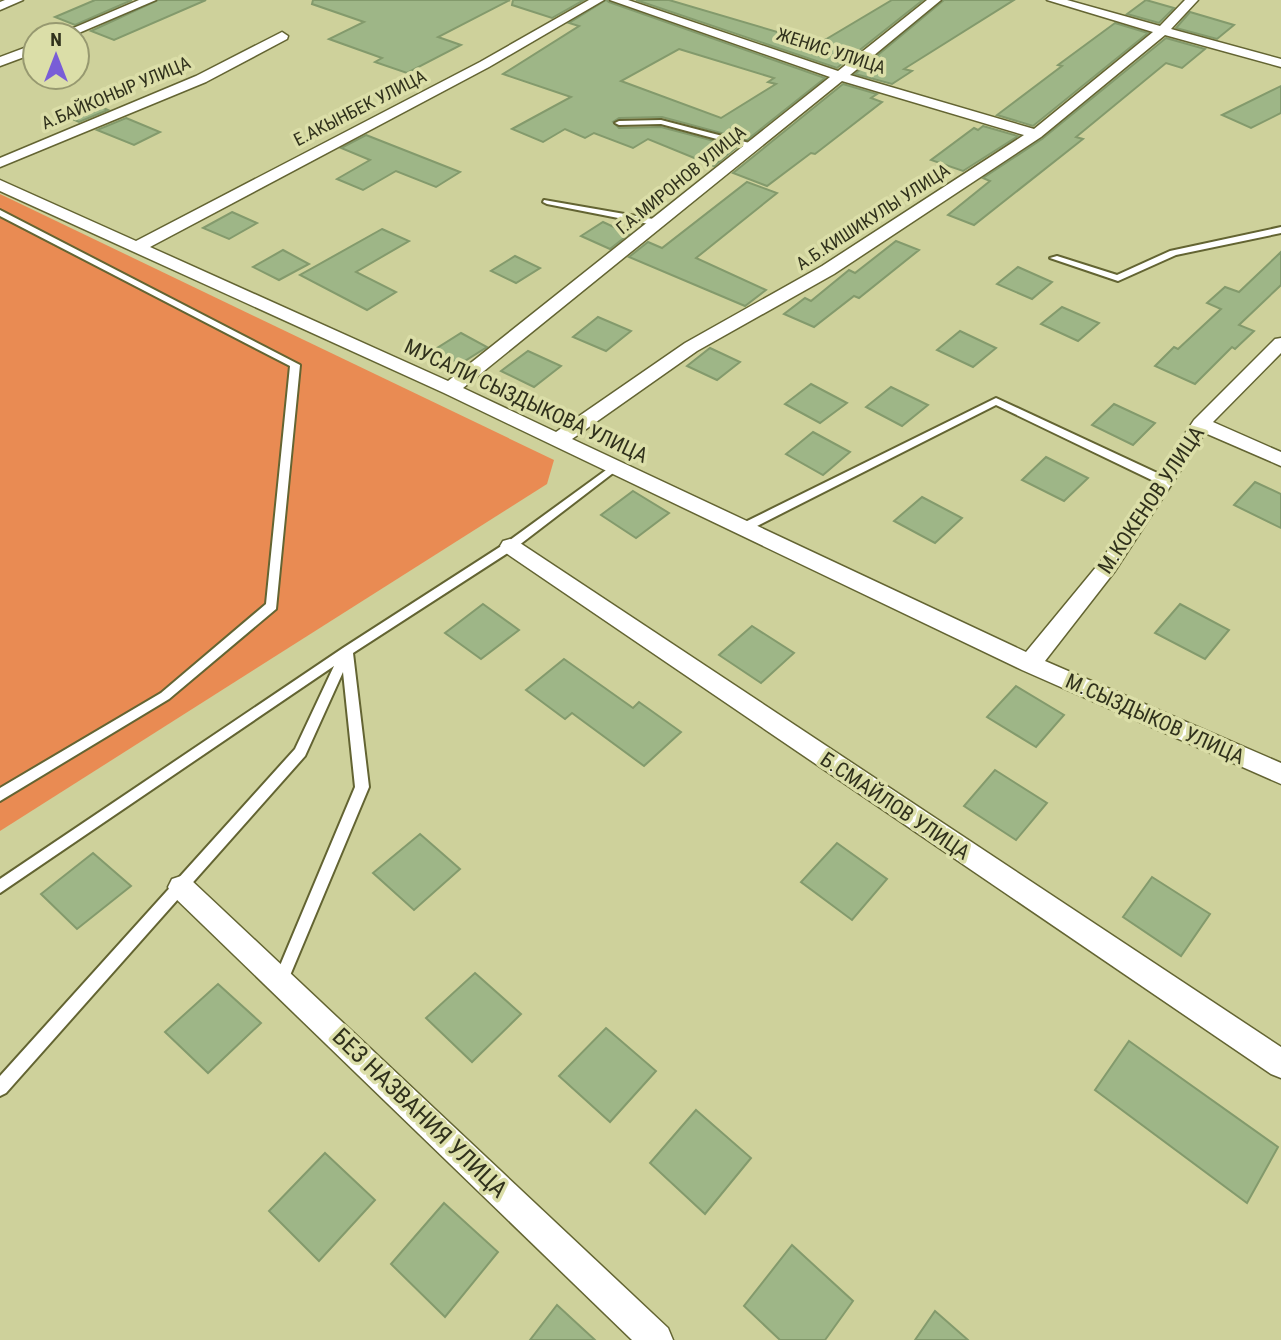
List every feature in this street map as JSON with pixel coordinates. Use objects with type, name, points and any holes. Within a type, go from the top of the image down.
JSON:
[{"type":"street","points":[[91,24],[150,0]]},
{"type":"street","name":"Е.АКЫНБЕК УЛИЦА","points":[[137,247],[241,189],[527,43],[598,0]]},
{"type":"street","name":"ЖЕНИС УЛИЦА","points":[[616,0],[842,77],[1036,134]]},
{"type":"street","name":"Г.А.МИРОНОВ УЛИЦА","points":[[450,389],[935,0]]},
{"type":"street","points":[[1053,0],[1281,63]]},
{"type":"street","name":"А.Б.КИШИКУЛЫ УЛИЦА","points":[[556,441],[691,347],[828,270],[1036,134],[1163,30],[1192,0]]},
{"type":"street","name":"А.БАЙКОНЫР УЛИЦА","points":[[0,163],[201,79],[282,36]]},
{"type":"street","points":[[0,62],[21,54]]},
{"type":"street","name":"МУСАЛИ СЫЗДЫКОВА УЛИЦА","points":[[0,184],[450,389],[1030,664]]},
{"type":"street","name":"М.КОКЕНОВ УЛИЦА","points":[[1030,664],[1108,566],[1201,424],[1281,344]]},
{"type":"street","points":[[1201,424],[1281,460]]},
{"type":"street","name":"Б.СМАЙЛОВ УЛИЦА","points":[[510,546],[1281,1064]]},
{"type":"street","name":"М.СЫЗДЫКОВ УЛИЦА","points":[[1030,664],[1281,774]]},
{"type":"street","name":"БЕЗ НАЗВАНИЯ УЛИЦА","points":[[181,887],[656,1340]]},
{"type":"lane","points":[[619,123],[661,122],[754,147]]},
{"type":"lane","points":[[547,202],[659,223]]},
{"type":"lane","points":[[0,213],[295,365],[272,606],[165,696],[0,795]]},
{"type":"lane","points":[[1054,258],[1118,278],[1173,253],[1281,230]]},
{"type":"lane","points":[[741,529],[996,401],[1164,481]]},
{"type":"lane","points":[[0,887],[347,651],[510,546],[613,468]]},
{"type":"lane","points":[[0,1088],[300,752],[347,651]]},
{"type":"lane","points":[[281,981],[362,787],[347,651]]},
{"type":"shaded area","points":[[0,194],[554,460],[547,484],[0,831]]},
{"type":"building","points":[[95,0],[132,0],[84,21],[65,21],[55,17]]},
{"type":"building","points":[[158,0],[206,0],[114,40],[91,31]]},
{"type":"building","points":[[313,0],[510,0],[438,37],[461,45],[407,73],[375,62],[382,58],[329,39],[364,22],[312,4]]},
{"type":"building","points":[[513,0],[584,0],[552,18],[512,5]]},
{"type":"building","points":[[606,0],[825,78],[747,140],[662,117],[619,118],[613,122],[619,128],[661,127],[737,147],[714,166],[648,139],[633,148],[594,133],[585,138],[565,129],[543,142],[512,129],[571,97],[503,74],[579,26],[569,23]],"holes":[[[679,49],[774,78],[768,82],[776,84],[721,118],[621,81]]]},
{"type":"building","points":[[636,0],[669,0],[818,44],[892,0],[923,0],[837,68]]},
{"type":"building","points":[[944,0],[1014,0],[904,69],[912,71],[892,84],[855,74]]},
{"type":"building","points":[[1146,0],[1174,8],[1159,23],[1127,14]]},
{"type":"building","points":[[1190,12],[1234,25],[1217,39],[1176,28]]},
{"type":"building","points":[[1115,23],[1148,33],[1033,126],[997,115],[1062,66],[1058,65]]},
{"type":"building","points":[[1166,38],[1205,49],[1182,68],[1166,63],[1076,137],[1083,139],[974,225],[948,215],[990,181],[983,178],[1042,139]]},
{"type":"building","points":[[843,84],[877,94],[871,98],[882,102],[815,154],[811,153],[767,186],[733,173]]},
{"type":"building","points":[[1281,86],[1281,113],[1251,128],[1222,115]]},
{"type":"building","points":[[86,100],[108,110],[79,122],[58,113]]},
{"type":"building","points":[[126,118],[160,132],[134,145],[97,130]]},
{"type":"building","points":[[983,126],[1018,136],[963,171],[931,160],[974,128],[978,130]]},
{"type":"building","points":[[366,135],[460,172],[436,187],[396,171],[363,190],[337,179],[370,160],[341,148]]},
{"type":"building","points":[[747,182],[777,193],[696,258],[766,290],[745,306],[629,257],[648,242],[662,248]]},
{"type":"building","points":[[232,212],[257,223],[229,239],[203,228]]},
{"type":"building","points":[[603,222],[629,234],[610,249],[581,236]]},
{"type":"building","points":[[382,229],[409,241],[356,272],[396,292],[367,310],[300,275]]},
{"type":"building","points":[[896,241],[919,250],[859,298],[854,296],[814,327],[784,314],[805,298],[811,301],[849,270],[855,273]]},
{"type":"building","points":[[283,250],[309,264],[279,280],[253,267]]},
{"type":"building","points":[[1281,252],[1281,285],[1239,325],[1254,331],[1235,349],[1232,347],[1195,384],[1155,366],[1174,347],[1178,349],[1221,309],[1207,303],[1225,287],[1239,292]]},
{"type":"building","points":[[515,256],[540,268],[516,283],[491,271]]},
{"type":"building","points":[[1018,267],[1052,282],[1032,299],[997,284]]},
{"type":"building","points":[[1062,307],[1099,323],[1078,341],[1041,324]]},
{"type":"building","points":[[598,317],[631,331],[606,351],[573,337]]},
{"type":"building","points":[[960,331],[996,348],[973,367],[937,350]]},
{"type":"building","points":[[461,333],[487,347],[460,364],[434,350]]},
{"type":"building","points":[[710,348],[740,362],[717,380],[687,366]]},
{"type":"building","points":[[528,351],[561,366],[534,387],[501,371]]},
{"type":"building","points":[[811,384],[847,403],[820,423],[785,404]]},
{"type":"building","points":[[891,387],[928,405],[902,426],[866,407]]},
{"type":"building","points":[[1114,404],[1155,423],[1133,445],[1092,425]]},
{"type":"building","points":[[813,432],[850,452],[823,475],[786,454]]},
{"type":"building","points":[[1046,457],[1088,478],[1064,501],[1022,480]]},
{"type":"building","points":[[1255,482],[1281,494],[1281,528],[1234,505]]},
{"type":"building","points":[[633,491],[669,513],[636,538],[601,515]]},
{"type":"building","points":[[922,497],[962,518],[935,543],[894,521]]},
{"type":"building","points":[[483,604],[519,630],[481,659],[445,633]]},
{"type":"building","points":[[1180,604],[1229,630],[1205,659],[1155,633]]},
{"type":"building","points":[[752,626],[794,653],[761,683],[719,655]]},
{"type":"building","points":[[564,659],[633,708],[639,702],[681,732],[644,766],[572,713],[565,719],[526,690]]},
{"type":"building","points":[[1016,686],[1064,715],[1036,747],[987,717]]},
{"type":"building","points":[[995,770],[1047,803],[1016,840],[964,806]]},
{"type":"building","points":[[420,834],[460,869],[414,910],[373,873]]},
{"type":"building","points":[[837,843],[887,879],[852,920],[801,882]]},
{"type":"building","points":[[93,853],[131,886],[77,929],[41,894]]},
{"type":"building","points":[[1152,877],[1210,914],[1181,956],[1123,917]]},
{"type":"building","points":[[475,973],[521,1014],[472,1062],[426,1018]]},
{"type":"building","points":[[218,984],[261,1023],[208,1073],[165,1032]]},
{"type":"building","points":[[606,1028],[656,1071],[610,1122],[559,1076]]},
{"type":"building","points":[[1129,1041],[1278,1147],[1247,1203],[1095,1090]]},
{"type":"building","points":[[696,1110],[751,1158],[705,1214],[650,1163]]},
{"type":"building","points":[[325,1153],[375,1200],[319,1261],[269,1211]]},
{"type":"building","points":[[444,1203],[498,1252],[445,1317],[391,1264]]},
{"type":"building","points":[[792,1245],[853,1301],[825,1340],[780,1340],[744,1306]]},
{"type":"building","points":[[557,1305],[595,1340],[530,1340]]},
{"type":"building","points":[[935,1311],[968,1340],[915,1340]]}]
